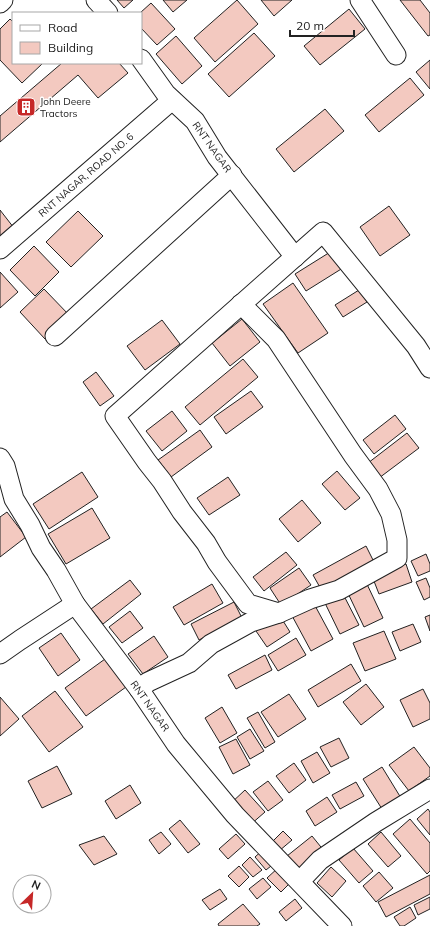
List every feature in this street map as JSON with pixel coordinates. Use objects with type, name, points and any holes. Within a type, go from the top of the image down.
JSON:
[{"type":"street","points":[[0,3],[3,0]]},
{"type":"street","points":[[96,0],[107,12]]},
{"type":"street","points":[[360,0],[396,55]]},
{"type":"street","name":"RNT NAGAR","points":[[142,61],[166,94],[195,122],[217,157],[295,257]]},
{"type":"street","name":"RNT NAGAR, ROAD NO. 6","points":[[0,249],[172,100]]},
{"type":"street","points":[[55,336],[232,175]]},
{"type":"street","points":[[279,613],[248,604],[115,416],[323,232],[423,343],[430,368]]},
{"type":"street","points":[[139,689],[148,682],[189,663],[211,644],[251,622],[279,613],[310,599],[339,590],[397,558],[397,540],[391,514],[378,489],[353,455],[276,339],[242,304]]},
{"type":"street","name":"RNT NAGAR","points":[[0,458],[5,466],[14,499],[30,525],[41,548],[56,570],[75,604],[139,689],[176,744],[235,815],[342,926]]},
{"type":"street","points":[[0,654],[75,604]]},
{"type":"street","points":[[300,881],[320,860],[376,822],[430,789]]},
{"type":"building","points":[[117,0],[133,0],[124,8]]},
{"type":"building","points":[[163,0],[187,0],[173,12]]},
{"type":"building","points":[[237,0],[258,24],[215,62],[194,38]]},
{"type":"building","points":[[261,0],[292,0],[274,16]]},
{"type":"building","points":[[400,0],[420,0],[430,13],[430,35],[428,36]]},
{"type":"building","points":[[151,3],[175,29],[157,45],[142,29],[141,12]]},
{"type":"building","points":[[349,9],[365,29],[320,65],[304,46]]},
{"type":"building","points":[[10,19],[12,21],[12,64],[42,64],[22,83],[0,60],[0,29]]},
{"type":"building","points":[[254,33],[275,56],[229,97],[208,74]]},
{"type":"building","points":[[176,36],[202,66],[182,84],[156,54]]},
{"type":"building","points":[[430,60],[430,89],[416,72]]},
{"type":"building","name":"John Deere Tractors","points":[[61,64],[120,64],[128,73],[98,98],[78,75],[0,142],[0,116]]},
{"type":"building","points":[[410,78],[424,95],[379,132],[365,115]]},
{"type":"building","points":[[325,109],[344,131],[294,172],[276,149]]},
{"type":"building","points":[[389,206],[410,235],[380,256],[360,227]]},
{"type":"building","points":[[0,210],[14,228],[2,237],[0,235]]},
{"type":"building","points":[[78,211],[103,236],[71,267],[46,242]]},
{"type":"building","points":[[34,246],[59,272],[35,296],[10,270]]},
{"type":"building","points":[[335,249],[346,266],[306,291],[295,274]]},
{"type":"building","points":[[0,272],[18,292],[0,308]]},
{"type":"building","points":[[293,283],[328,333],[298,353],[263,304]]},
{"type":"building","points":[[44,289],[70,316],[45,339],[20,312]]},
{"type":"building","points":[[359,290],[367,302],[343,317],[335,305]]},
{"type":"building","points":[[242,319],[260,342],[230,366],[212,343]]},
{"type":"building","points":[[162,320],[180,344],[145,370],[127,346]]},
{"type":"building","points":[[243,359],[258,377],[200,425],[185,407]]},
{"type":"building","points":[[96,372],[114,396],[100,406],[83,382]]},
{"type":"building","points":[[251,391],[263,407],[226,434],[214,417]]},
{"type":"building","points":[[172,411],[187,431],[162,451],[146,431]]},
{"type":"building","points":[[395,415],[406,429],[374,454],[363,440]]},
{"type":"building","points":[[200,430],[212,447],[171,477],[158,460]]},
{"type":"building","points":[[407,433],[419,448],[379,478],[368,463]]},
{"type":"building","points":[[337,471],[360,498],[345,510],[322,484]]},
{"type":"building","points":[[82,472],[98,497],[49,529],[33,504]]},
{"type":"building","points":[[228,477],[240,495],[209,515],[197,498]]},
{"type":"building","points":[[302,500],[321,523],[298,542],[279,519]]},
{"type":"building","points":[[92,508],[110,538],[66,564],[48,534]]},
{"type":"building","points":[[7,512],[26,537],[0,557],[0,517]]},
{"type":"building","points":[[366,546],[374,562],[322,591],[313,575]]},
{"type":"building","points":[[286,552],[297,565],[264,591],[253,577]]},
{"type":"building","points":[[426,554],[430,564],[430,571],[418,576],[411,561]]},
{"type":"building","points":[[406,564],[412,582],[379,594],[372,576]]},
{"type":"building","points":[[299,568],[311,585],[281,605],[270,588]]},
{"type":"building","points":[[426,578],[430,588],[430,597],[424,600],[416,582]]},
{"type":"building","points":[[130,580],[141,594],[103,624],[91,609]]},
{"type":"building","points":[[365,580],[383,618],[364,627],[346,589]]},
{"type":"building","points":[[212,584],[223,603],[184,625],[173,607]]},
{"type":"building","points":[[342,592],[359,625],[340,634],[324,601]]},
{"type":"building","points":[[312,600],[333,639],[311,651],[290,612]]},
{"type":"building","points":[[234,602],[242,618],[199,640],[191,624]]},
{"type":"building","points":[[130,611],[143,628],[122,643],[109,627]]},
{"type":"building","points":[[430,615],[430,631],[425,617]]},
{"type":"building","points":[[280,616],[290,632],[267,647],[256,631]]},
{"type":"building","points":[[413,624],[421,642],[400,651],[392,632]]},
{"type":"building","points":[[384,631],[396,659],[365,671],[353,643]]},
{"type":"building","points":[[61,633],[80,660],[58,676],[39,648]]},
{"type":"building","points":[[154,636],[168,657],[143,674],[128,654]]},
{"type":"building","points":[[296,638],[306,655],[278,671],[268,655]]},
{"type":"building","points":[[265,655],[272,670],[236,689],[228,675]]},
{"type":"building","points":[[105,659],[126,687],[86,716],[65,688]]},
{"type":"building","points":[[351,664],[361,681],[318,707],[308,690]]},
{"type":"building","points":[[366,684],[384,707],[361,725],[343,702]]},
{"type":"building","points":[[423,689],[430,703],[430,719],[413,727],[400,700]]},
{"type":"building","points":[[55,691],[83,727],[49,752],[22,716]]},
{"type":"building","points":[[289,694],[306,719],[278,737],[261,712]]},
{"type":"building","points":[[0,697],[19,719],[0,736]]},
{"type":"building","points":[[222,707],[237,733],[220,743],[205,718]]},
{"type":"building","points":[[258,712],[275,742],[265,748],[247,718]]},
{"type":"building","points":[[250,729],[264,751],[250,759],[237,737]]},
{"type":"building","points":[[339,738],[349,758],[331,767],[320,747]]},
{"type":"building","points":[[236,739],[250,765],[233,774],[219,747]]},
{"type":"building","points":[[414,747],[430,768],[430,776],[409,791],[389,765]]},
{"type":"building","points":[[317,752],[330,773],[313,783],[301,761]]},
{"type":"building","points":[[294,763],[306,780],[289,793],[276,776]]},
{"type":"building","points":[[57,766],[72,794],[42,808],[28,781]]},
{"type":"building","points":[[382,767],[401,798],[382,809],[363,779]]},
{"type":"building","points":[[268,781],[283,800],[268,811],[253,792]]},
{"type":"building","points":[[356,782],[364,796],[340,809],[332,795]]},
{"type":"building","points":[[130,785],[141,803],[116,819],[105,801]]},
{"type":"building","points":[[245,790],[265,812],[250,825],[230,804]]},
{"type":"building","points":[[327,797],[337,812],[315,826],[306,811]]},
{"type":"building","points":[[428,809],[430,812],[430,835],[417,819]]},
{"type":"building","points":[[410,819],[430,843],[430,871],[427,874],[393,834]]},
{"type":"building","points":[[180,820],[200,844],[188,853],[169,829]]},
{"type":"building","points":[[283,831],[292,840],[279,851],[271,843]]},
{"type":"building","points":[[161,832],[171,844],[159,854],[149,840]]},
{"type":"building","points":[[381,832],[401,856],[388,867],[368,844]]},
{"type":"building","points":[[236,834],[245,844],[228,859],[219,849]]},
{"type":"building","points":[[104,836],[117,854],[94,865],[79,845]]},
{"type":"building","points":[[312,836],[325,852],[300,872],[287,856]]},
{"type":"building","points":[[265,848],[276,862],[266,870],[255,857]]},
{"type":"building","points":[[353,848],[373,871],[359,883],[339,860]]},
{"type":"building","points":[[250,857],[262,870],[253,877],[242,865]]},
{"type":"building","points":[[239,866],[249,877],[239,887],[228,876]]},
{"type":"building","points":[[279,867],[292,881],[281,892],[267,878]]},
{"type":"building","points":[[331,867],[346,881],[332,897],[317,883]]},
{"type":"building","points":[[379,872],[393,888],[376,902],[363,886]]},
{"type":"building","points":[[430,875],[430,894],[386,917],[378,902]]},
{"type":"building","points":[[263,878],[271,887],[257,899],[249,889]]},
{"type":"building","points":[[220,889],[227,899],[210,910],[202,900]]},
{"type":"building","points":[[430,897],[430,909],[418,915],[414,905]]},
{"type":"building","points":[[295,899],[302,908],[286,921],[279,912]]},
{"type":"building","points":[[243,904],[260,924],[257,926],[219,926],[218,924]]},
{"type":"building","points":[[410,907],[416,918],[404,926],[400,926],[394,917]]},
{"type":"place","name":"John Deere Tractors","points":[[26,107]]}]
